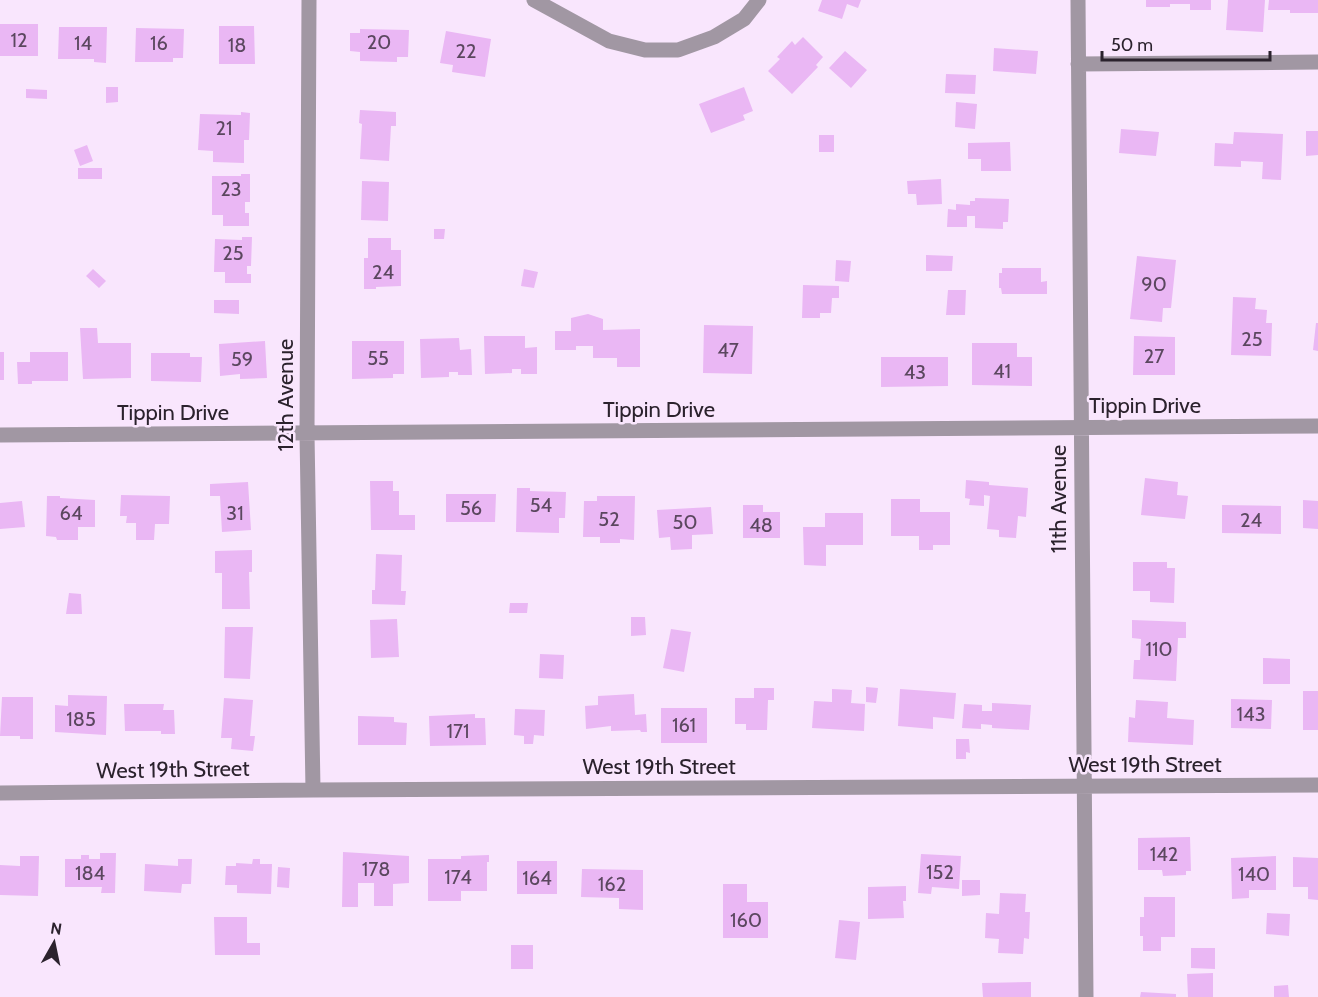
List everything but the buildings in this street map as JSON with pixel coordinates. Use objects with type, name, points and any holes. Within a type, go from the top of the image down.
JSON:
[{"type":"street","name":"12th Avenue","points":[[309,0],[308,434],[313,790]]},
{"type":"street","points":[[534,0],[609,41],[645,50],[678,50],[714,38],[744,19],[759,0]]},
{"type":"street","name":"11th Avenue","points":[[1078,0],[1086,997]]},
{"type":"street","points":[[1078,64],[1318,62]]},
{"type":"street","name":"Tippin Drive","points":[[0,435],[1318,426]]},
{"type":"street","name":"West 19th Street","points":[[0,794],[313,790],[1318,785]]}]
